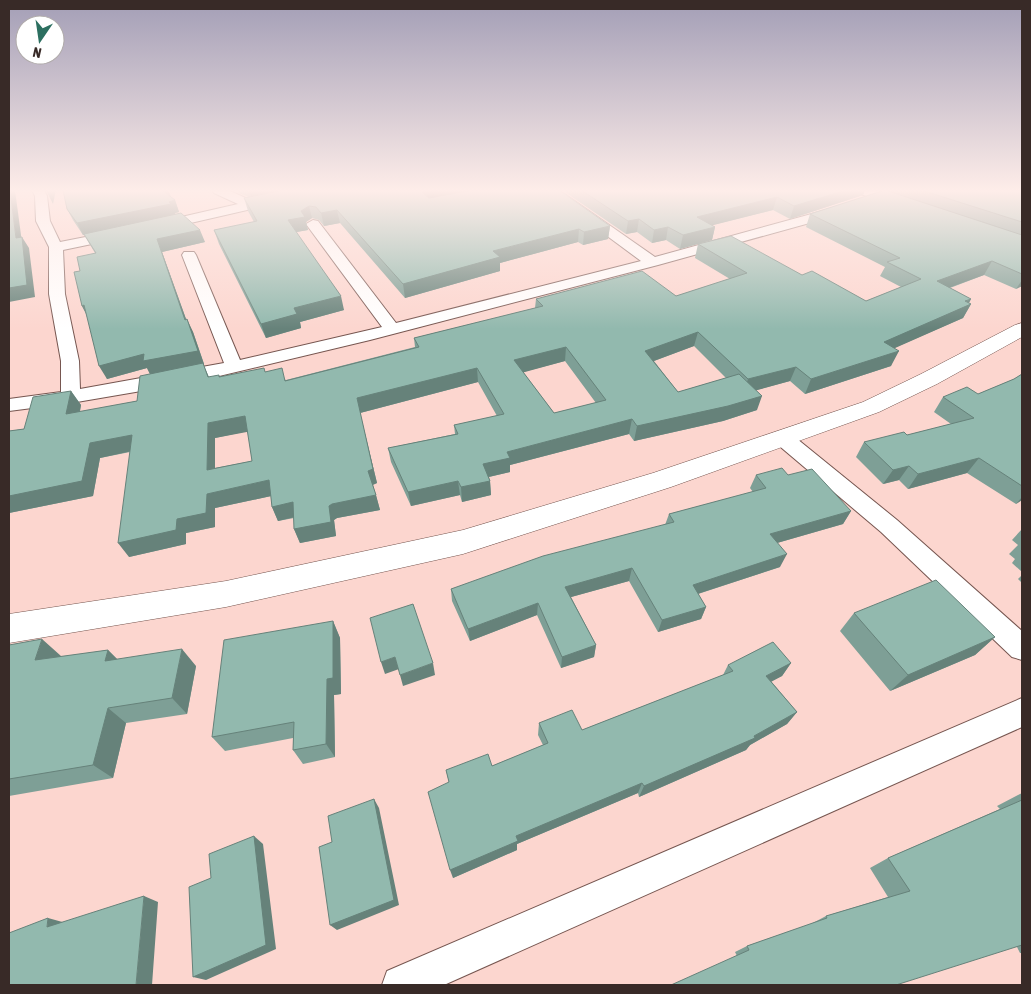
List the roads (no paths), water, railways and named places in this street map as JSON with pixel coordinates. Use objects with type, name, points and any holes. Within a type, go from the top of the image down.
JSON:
[{"type":"street","points":[[51,236],[56,247],[57,294],[70,361],[71,397]]},
{"type":"street","points":[[56,247],[110,236]]},
{"type":"street","points":[[322,236],[392,329]]},
{"type":"street","points":[[617,236],[653,262]]},
{"type":"street","points":[[9,405],[71,397],[194,376],[392,329],[747,236]]},
{"type":"street","points":[[189,255],[234,366]]},
{"type":"street","points":[[9,630],[226,594],[463,542],[662,480],[784,439],[871,407],[929,379],[1022,329]]},
{"type":"street","points":[[784,439],[889,526],[1022,648]]},
{"type":"street","points":[[402,985],[1022,712]]}]
